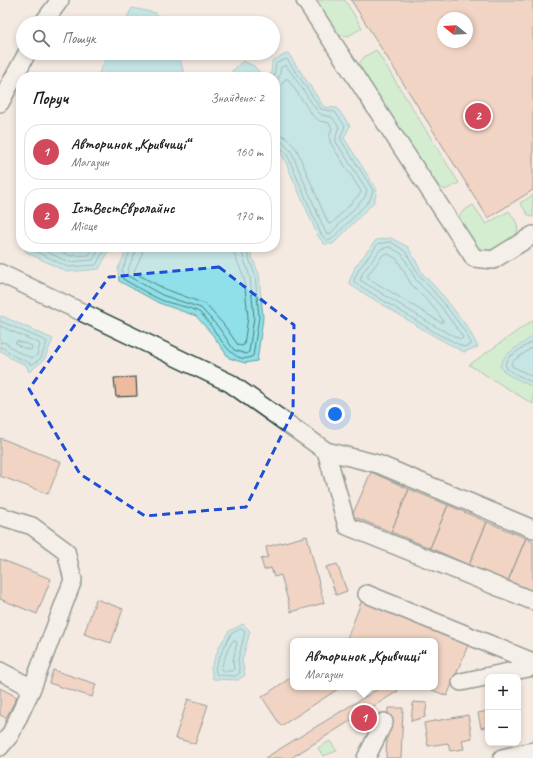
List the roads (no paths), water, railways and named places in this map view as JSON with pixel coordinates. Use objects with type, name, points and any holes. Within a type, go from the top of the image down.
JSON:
[{"type":"street","points":[[48,16],[60,0]]},
{"type":"street","points":[[305,0],[474,258],[493,260],[533,235]]},
{"type":"street","points":[[17,72],[23,60]]},
{"type":"street","points":[[0,103],[16,73]]},
{"type":"street","points":[[0,273],[230,382],[326,451],[378,464],[533,529]]},
{"type":"street","points":[[326,451],[347,526],[533,601]]},
{"type":"street","points":[[0,516],[32,526],[66,551],[73,580],[32,688],[3,737]]},
{"type":"street","points":[[367,594],[533,662]]},
{"type":"street","points":[[461,682],[533,667]]},
{"type":"street","points":[[0,671],[32,688]]},
{"type":"street","points":[[366,758],[384,722]]},
{"type":"street","points":[[502,758],[533,751]]},
{"type":"water","points":[[132,8],[156,13],[159,16],[128,16]]},
{"type":"water","points":[[288,53],[324,107],[337,108],[350,126],[344,138],[377,190],[374,202],[333,244],[324,244],[318,236],[283,156],[280,153],[280,72],[271,72],[272,61],[280,60],[280,57]]},
{"type":"water","points":[[106,60],[180,60],[184,72],[100,72]]},
{"type":"water","points":[[243,61],[254,66],[259,72],[232,72]]},
{"type":"water","points":[[391,238],[408,247],[423,274],[445,298],[468,328],[478,347],[464,352],[434,336],[352,286],[349,282],[355,267],[376,240]]},
{"type":"water","points":[[26,252],[108,252],[99,269],[67,272]]},
{"type":"water","points":[[126,252],[250,252],[259,274],[263,318],[257,361],[245,363],[229,358],[212,334],[196,316],[159,303],[119,281],[118,269]]},
{"type":"water","points":[[2,316],[53,339],[44,360],[29,372],[26,365],[12,359],[0,351],[0,317]]},
{"type":"water","points":[[533,336],[533,387],[505,373],[500,365],[506,355]]},
{"type":"water","points":[[243,624],[250,631],[242,661],[245,675],[238,680],[213,679],[211,668],[220,645],[229,631]]},
{"type":"place","name":"ІстВестЄвролайнс","points":[[478,116]]},
{"type":"place","name":"Авторинок „Кривчиці“","points":[[364,718]]}]
